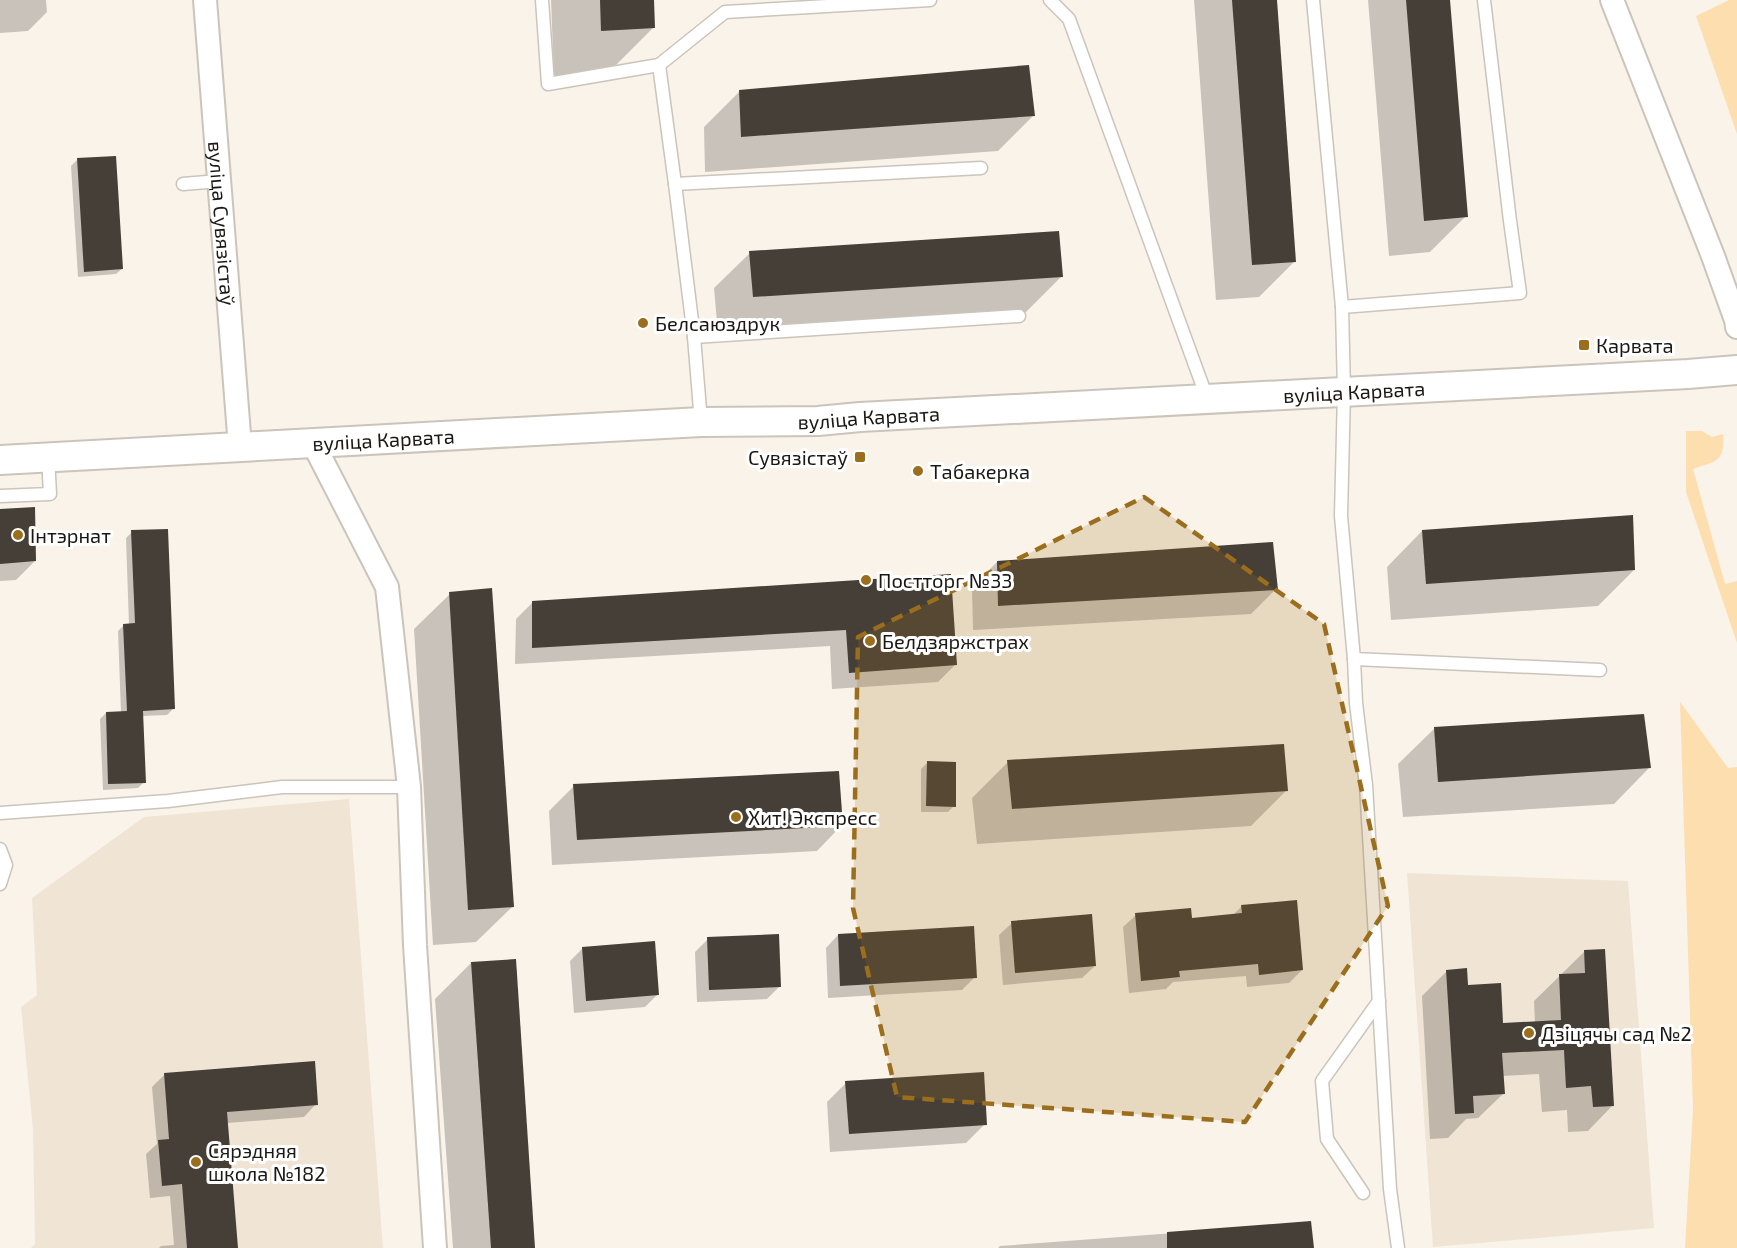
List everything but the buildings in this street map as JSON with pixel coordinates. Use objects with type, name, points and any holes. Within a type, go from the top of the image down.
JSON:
[{"type":"street","name":"вуліца Сувязістаў","points":[[205,0],[240,447]]},
{"type":"street","points":[[1612,0],[1713,256],[1737,327]]},
{"type":"street","name":"вуліца Карвата","points":[[0,460],[701,422],[818,422],[860,417],[1737,370]]},
{"type":"street","points":[[313,443],[387,587],[409,787],[418,999],[435,1248]]},
{"type":"lane","points":[[542,0],[548,84],[660,65],[725,12],[930,0]]},
{"type":"lane","points":[[1050,0],[1069,19],[1207,398]]},
{"type":"lane","points":[[1313,0],[1342,307],[1344,392],[1341,516],[1356,703],[1366,785],[1390,1189],[1398,1248]]},
{"type":"lane","points":[[1342,307],[1520,293],[1484,0]]},
{"type":"lane","points":[[660,65],[694,337],[701,422]]},
{"type":"lane","points":[[675,184],[981,168]]},
{"type":"lane","points":[[183,184],[219,181]]},
{"type":"lane","points":[[694,337],[1019,316]]},
{"type":"lane","points":[[0,496],[50,494],[48,458]]},
{"type":"lane","points":[[1354,659],[1600,670]]},
{"type":"lane","points":[[0,813],[168,801],[282,787],[409,787]]},
{"type":"lane","points":[[0,849],[6,866],[0,884]]},
{"type":"lane","points":[[1363,1193],[1327,1139],[1322,1081],[1379,1001]]},
{"type":"highlighted area","points":[[1144,497],[1324,624],[1388,906],[1245,1122],[897,1097],[853,908],[858,637]]},
{"type":"shaded area","points":[[1729,0],[1737,0],[1737,134],[1696,16]]},
{"type":"shaded area","points":[[1686,431],[1702,431],[1712,437],[1723,434],[1720,456],[1713,462],[1693,469],[1725,584],[1737,581],[1737,643],[1686,492]]},
{"type":"shaded area","points":[[1680,702],[1728,768],[1737,767],[1737,1248],[1685,1248],[1693,1109]]},
{"type":"shaded area","points":[[349,799],[383,1248],[31,1248],[35,1244],[33,1130],[21,1007],[37,995],[32,898],[144,817]]},
{"type":"shaded area","name":"Дзіцячы сад №2","points":[[1407,873],[1628,881],[1654,1228],[1433,1247]]},
{"type":"place","name":"Белсаюздрук","points":[[643,323]]},
{"type":"place","name":"Карвата","points":[[1584,345]]},
{"type":"place","name":"Сувязістаў","points":[[860,457]]},
{"type":"place","name":"Табакерка","points":[[918,471]]},
{"type":"place","name":"Інтэрнат","points":[[18,535]]},
{"type":"place","name":"Постторг №33","points":[[866,580]]},
{"type":"place","name":"Белдзяржстрах","points":[[870,641]]},
{"type":"place","name":"Хит! Экспресс","points":[[736,817]]},
{"type":"place","name":"Дзіцячы сад №2","points":[[1529,1033]]},
{"type":"place","name":"Сярэдняя школа №182","points":[[196,1162]]}]
